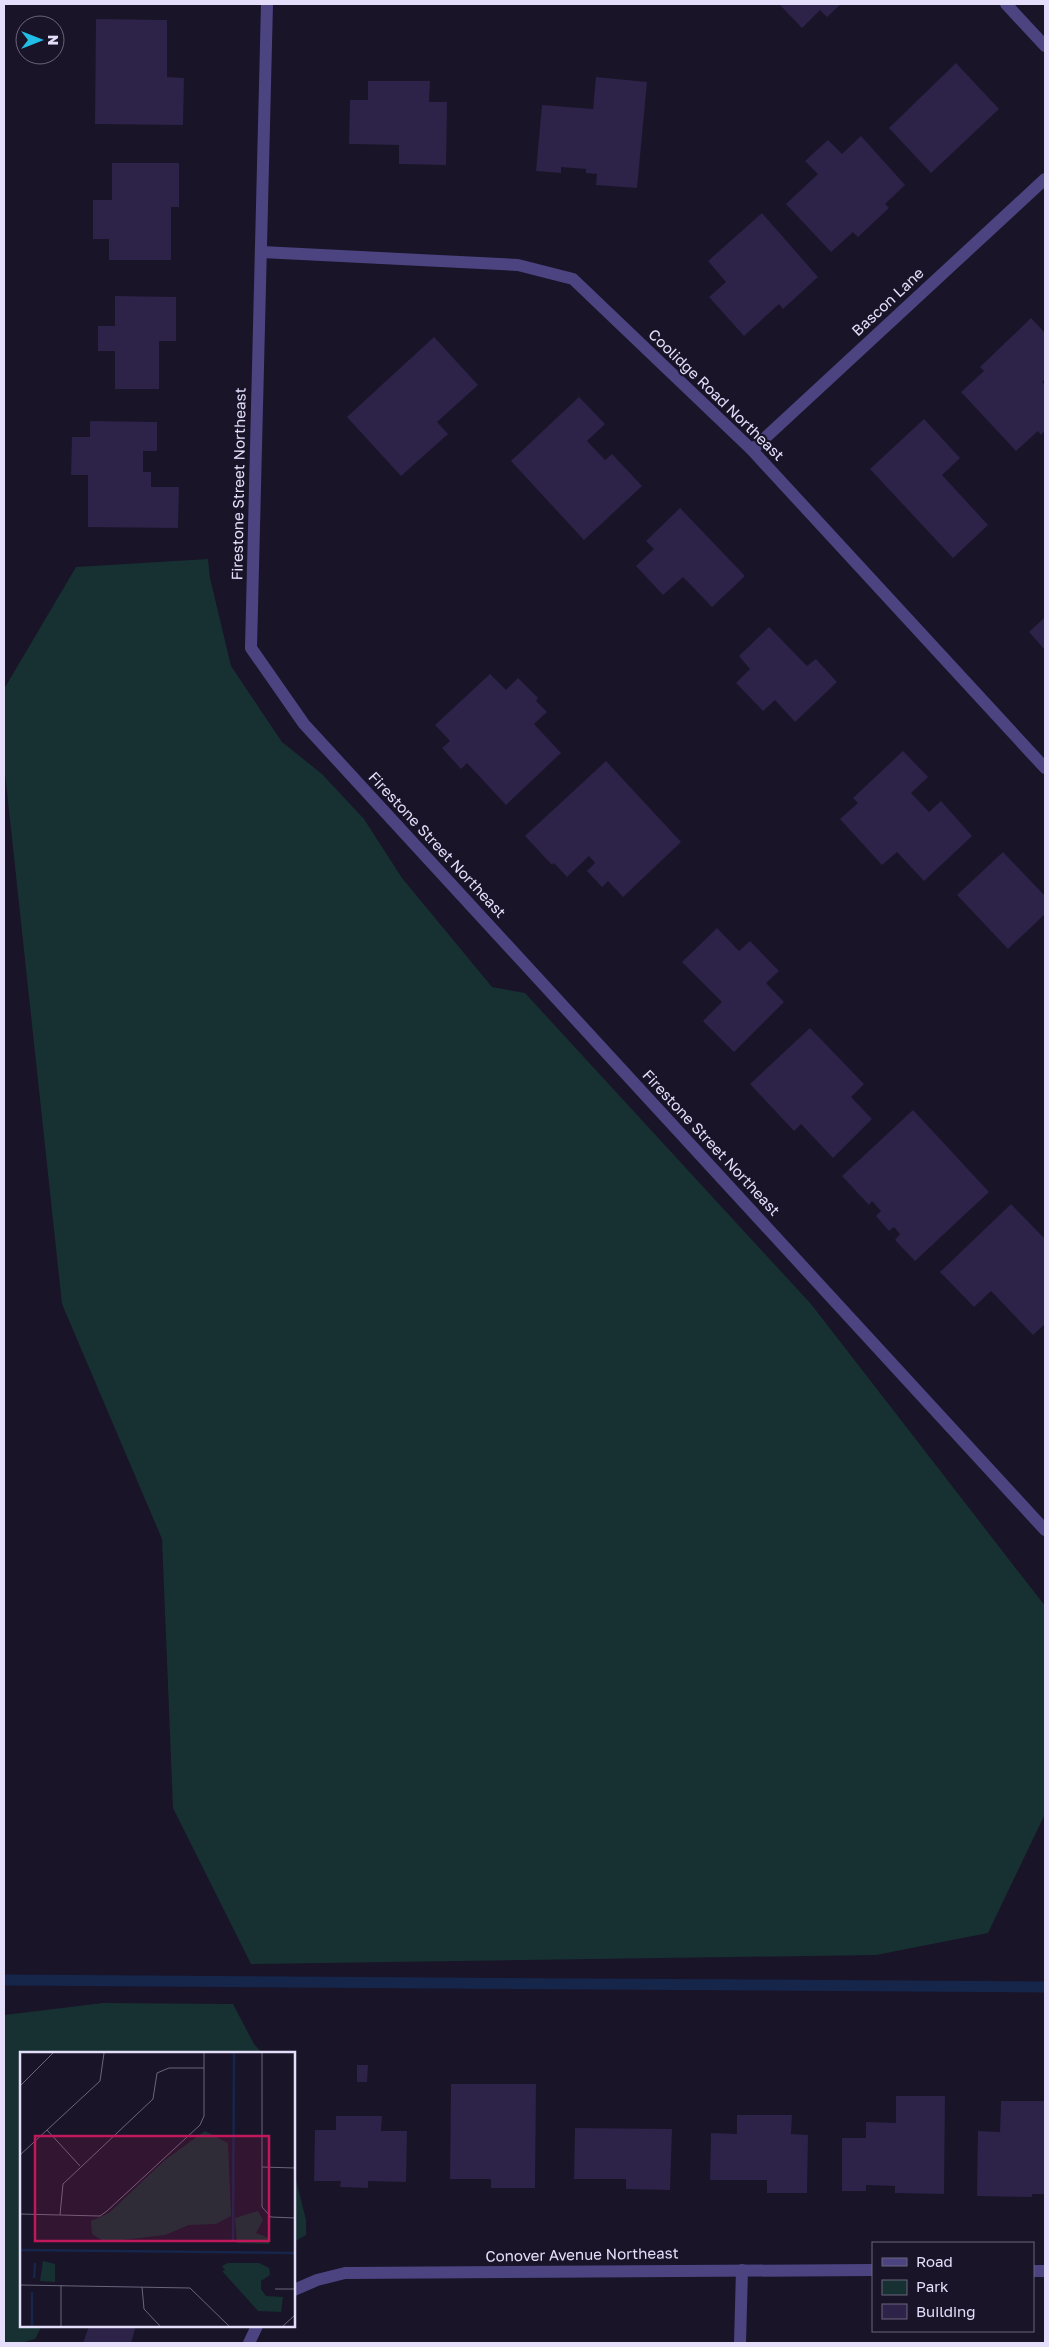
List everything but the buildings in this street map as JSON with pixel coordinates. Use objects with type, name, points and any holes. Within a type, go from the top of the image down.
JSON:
[{"type":"street","name":"Firestone Street Northeast","points":[[267,4],[251,648],[304,724],[1045,1530]]},
{"type":"street","points":[[1006,4],[1045,46]]},
{"type":"street","name":"Bascon Lane","points":[[752,450],[1045,179]]},
{"type":"street","name":"Coolidge Road Northeast","points":[[262,252],[518,265],[573,279],[752,450],[1045,768]]},
{"type":"street","points":[[740,2343],[742,2270]]},
{"type":"street","name":"Conover Avenue Northeast","points":[[295,2290],[316,2280],[345,2273],[872,2270]]},
{"type":"street","points":[[249,2343],[257,2327]]},
{"type":"green space","points":[[208,559],[210,578],[231,666],[282,742],[322,774],[364,819],[402,878],[492,987],[525,993],[811,1304],[1045,1606],[1045,1814],[988,1933],[876,1955],[251,1964],[173,1808],[162,1539],[62,1304],[4,764],[4,689],[76,567]]},
{"type":"green space","points":[[103,2003],[233,2004],[254,2044],[261,2052],[20,2052],[20,2327],[41,2327],[35,2339],[21,2343],[4,2343],[4,2015]]},
{"type":"green space","points":[[295,2176],[306,2220],[306,2235],[295,2241]]},
{"type":"waterway","points":[[5,1980],[1045,1987]]}]
